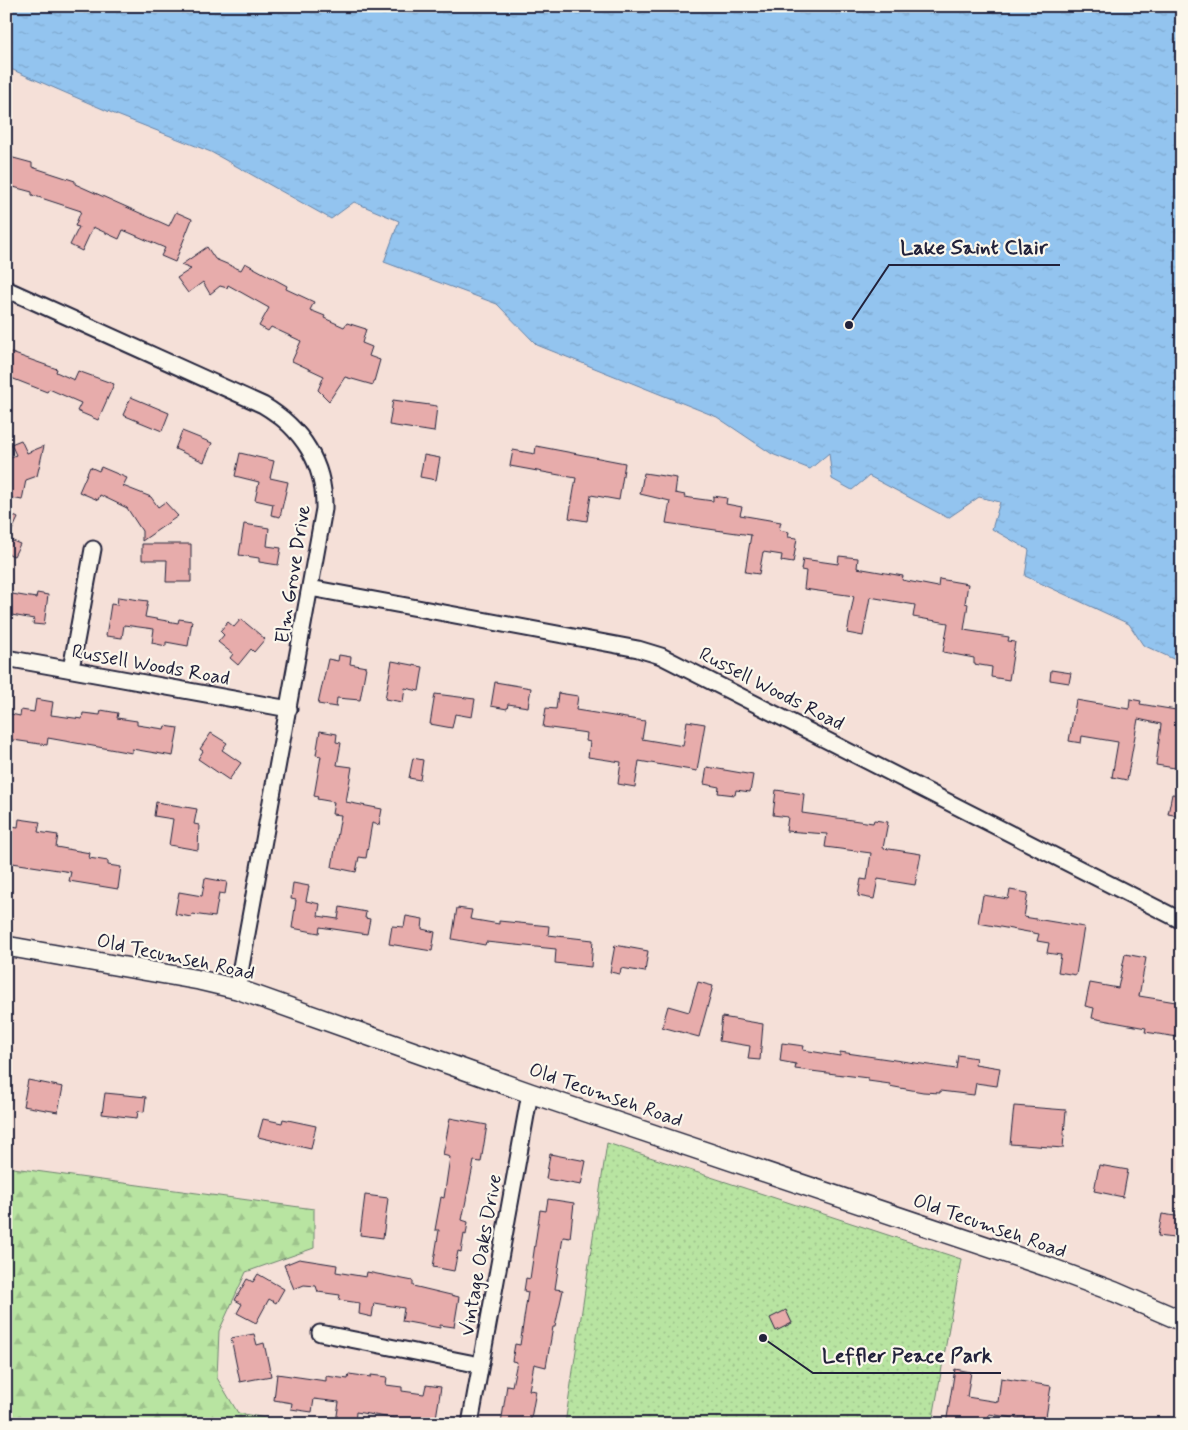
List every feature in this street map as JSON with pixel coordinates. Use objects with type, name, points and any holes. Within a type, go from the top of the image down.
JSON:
[{"type":"main road","name":"Old Tecumseh Road","points":[[6,946],[199,980],[237,989],[530,1093],[1048,1268],[1115,1292],[1182,1321]]},
{"type":"street","name":"Elm Grove Drive","points":[[6,289],[264,405],[283,417],[297,432],[311,453],[320,475],[324,492],[324,509],[237,989]]},
{"type":"street","points":[[71,669],[93,548]]},
{"type":"street","name":"Russell Woods Road","points":[[310,588],[638,649],[661,656],[1182,921]]},
{"type":"street","name":"Russell Woods Road","points":[[6,658],[289,709]]},
{"type":"street","name":"Vintage Oaks Drive","points":[[470,1424],[530,1093]]},
{"type":"street","points":[[320,1333],[480,1365]]},
{"type":"green space","points":[[607,1143],[961,1259],[932,1424],[565,1424]]},
{"type":"green space","points":[[6,1167],[314,1209],[314,1248],[246,1272],[219,1331],[217,1378],[238,1413],[298,1424],[6,1424]]},
{"type":"water","points":[[6,6],[1182,6],[1182,663],[1143,645],[1129,624],[1025,576],[1029,550],[992,529],[1000,502],[979,497],[948,518],[869,476],[852,490],[832,479],[829,453],[810,469],[772,454],[717,417],[537,345],[497,304],[384,262],[399,221],[354,202],[331,219],[211,152],[112,113],[6,67]]},
{"type":"building","points":[[6,156],[32,163],[32,167],[75,181],[75,184],[169,226],[176,212],[192,219],[175,262],[161,256],[165,248],[123,230],[119,239],[93,227],[82,251],[70,245],[79,227],[75,226],[81,211],[32,195],[32,192],[6,185]]},
{"type":"building","points":[[207,247],[215,259],[241,270],[245,263],[287,286],[286,289],[314,302],[310,310],[325,316],[324,318],[344,327],[347,323],[366,329],[362,343],[372,347],[369,356],[380,360],[373,385],[345,377],[329,401],[318,390],[324,376],[292,361],[301,341],[271,327],[268,331],[259,326],[269,308],[228,285],[227,288],[220,286],[210,294],[203,282],[188,293],[177,278],[191,269],[181,265]]},
{"type":"building","points":[[6,351],[57,369],[56,372],[74,380],[78,371],[114,384],[98,420],[77,411],[81,403],[49,389],[47,392],[6,376]]},
{"type":"building","points":[[131,397],[169,413],[162,431],[123,415]]},
{"type":"building","points":[[393,400],[437,406],[434,432],[389,425]]},
{"type":"building","points":[[182,431],[212,443],[204,462],[175,449]]},
{"type":"building","points":[[21,440],[27,453],[44,446],[37,476],[26,480],[22,500],[6,497],[6,459],[16,455],[11,444]]},
{"type":"building","points":[[536,446],[625,463],[619,500],[591,495],[587,521],[569,518],[576,478],[510,466],[513,450],[535,454]]},
{"type":"building","points":[[240,453],[274,461],[270,478],[288,482],[280,517],[271,515],[273,504],[255,500],[259,482],[235,476]]},
{"type":"building","points":[[424,455],[440,458],[436,480],[420,477]]},
{"type":"building","points":[[90,467],[99,471],[101,467],[127,478],[123,486],[151,497],[158,507],[165,502],[178,516],[142,541],[142,531],[127,508],[100,495],[98,500],[79,492]]},
{"type":"building","points":[[644,473],[677,478],[675,493],[685,495],[684,497],[713,501],[713,496],[727,498],[726,504],[742,507],[740,515],[781,522],[779,530],[789,532],[788,537],[797,538],[793,563],[781,561],[782,555],[763,552],[759,574],[745,572],[751,535],[666,523],[670,501],[640,494]]},
{"type":"building","points":[[6,512],[18,518],[8,539],[20,544],[14,556],[6,553]]},
{"type":"building","points":[[244,524],[269,528],[267,546],[281,548],[278,565],[259,562],[259,558],[239,555]]},
{"type":"building","points":[[142,544],[191,544],[191,582],[166,582],[167,560],[142,560]]},
{"type":"building","points":[[839,556],[858,558],[857,568],[903,576],[902,580],[938,587],[939,579],[968,584],[965,603],[968,604],[964,630],[1009,637],[1008,641],[1015,642],[1009,680],[991,677],[992,667],[974,664],[974,658],[943,652],[948,623],[913,617],[915,605],[870,597],[863,636],[847,633],[854,596],[804,589],[806,571],[801,570],[803,559],[838,564]]},
{"type":"building","points":[[6,593],[36,598],[37,593],[48,595],[44,625],[33,624],[34,619],[6,614]]},
{"type":"building","points":[[118,597],[148,601],[145,617],[178,623],[179,619],[192,621],[188,646],[166,642],[166,646],[152,643],[154,629],[124,625],[122,638],[106,636],[111,604],[117,605]]},
{"type":"building","points":[[241,619],[265,639],[254,652],[251,649],[238,665],[230,658],[233,654],[218,642],[224,635],[220,631],[228,622],[234,627]]},
{"type":"building","points":[[339,655],[351,657],[350,664],[366,667],[360,700],[337,698],[336,707],[318,704],[328,659],[338,661]]},
{"type":"building","points":[[392,661],[423,667],[419,691],[405,688],[403,702],[385,699]]},
{"type":"building","points":[[1051,670],[1071,673],[1069,683],[1050,680]]},
{"type":"building","points":[[495,682],[531,688],[528,707],[508,704],[507,709],[491,706]]},
{"type":"building","points":[[558,693],[578,696],[576,710],[645,721],[642,739],[683,746],[687,721],[705,724],[697,771],[639,761],[635,787],[618,784],[621,762],[588,757],[590,742],[586,741],[587,733],[543,727],[546,708],[556,709]]},
{"type":"building","points":[[435,694],[475,699],[472,717],[455,714],[452,728],[430,724]]},
{"type":"building","points":[[36,699],[53,702],[51,715],[82,719],[83,713],[100,715],[101,710],[118,713],[117,718],[137,721],[137,725],[164,729],[165,726],[178,728],[173,756],[132,749],[132,753],[48,738],[47,745],[6,739],[6,713],[20,716],[21,710],[34,712]]},
{"type":"building","points":[[1130,699],[1141,701],[1140,704],[1182,711],[1182,738],[1175,768],[1156,765],[1161,724],[1138,719],[1127,780],[1112,777],[1118,742],[1082,736],[1081,743],[1069,741],[1076,700],[1129,709]]},
{"type":"building","points":[[320,731],[337,734],[336,742],[341,743],[337,765],[352,767],[346,802],[382,809],[379,825],[372,823],[366,858],[359,857],[356,872],[332,867],[341,815],[332,814],[334,802],[317,799],[318,797],[314,796],[321,756],[316,755]]},
{"type":"building","points":[[211,733],[227,743],[222,750],[241,763],[229,780],[198,759],[203,751],[200,749]]},
{"type":"building","points":[[413,758],[423,760],[420,780],[409,778]]},
{"type":"building","points":[[707,767],[753,775],[750,792],[736,790],[735,795],[718,793],[719,787],[704,784]]},
{"type":"building","points":[[776,790],[804,794],[802,813],[873,823],[874,820],[888,822],[883,848],[921,854],[915,885],[878,879],[874,899],[858,896],[861,879],[867,880],[871,853],[825,847],[827,834],[786,831],[788,817],[773,815]]},
{"type":"building","points":[[1172,794],[1182,795],[1179,816],[1168,814]]},
{"type":"building","points":[[156,802],[197,809],[194,824],[199,825],[198,850],[169,845],[173,819],[154,816]]},
{"type":"building","points":[[19,819],[40,822],[38,832],[58,835],[56,847],[90,853],[89,858],[108,861],[108,865],[121,867],[118,889],[69,881],[71,872],[6,862],[6,825],[18,827]]},
{"type":"building","points":[[205,878],[227,882],[225,894],[219,893],[215,917],[192,914],[191,917],[175,914],[179,892],[202,896]]},
{"type":"building","points":[[293,883],[309,886],[306,901],[320,904],[318,916],[338,919],[340,907],[366,912],[365,918],[370,919],[367,934],[320,927],[319,933],[292,928],[296,900],[291,899]]},
{"type":"building","points":[[1010,890],[1028,893],[1024,917],[1084,927],[1076,975],[1058,972],[1061,955],[1047,953],[1049,943],[1037,941],[1039,934],[978,923],[983,895],[1008,899]]},
{"type":"building","points":[[457,908],[472,910],[470,919],[499,924],[499,921],[549,926],[548,935],[593,940],[591,967],[555,963],[556,949],[486,942],[485,945],[452,939]]},
{"type":"building","points":[[406,916],[423,919],[422,929],[435,932],[432,951],[389,944],[392,926],[404,927]]},
{"type":"building","points":[[615,945],[648,951],[645,972],[621,968],[620,974],[610,972]]},
{"type":"building","points":[[1125,954],[1146,958],[1139,996],[1182,1003],[1182,1024],[1178,1037],[1145,1032],[1146,1028],[1092,1018],[1094,1008],[1085,1006],[1090,983],[1118,988]]},
{"type":"building","points":[[698,982],[713,986],[699,1037],[662,1027],[668,1006],[689,1012]]},
{"type":"building","points":[[722,1017],[763,1024],[760,1060],[748,1059],[750,1046],[719,1041]]},
{"type":"building","points":[[782,1043],[804,1046],[803,1050],[840,1056],[840,1052],[956,1069],[958,1055],[976,1058],[975,1064],[1000,1068],[997,1086],[976,1083],[974,1095],[940,1091],[940,1093],[923,1092],[868,1081],[868,1078],[795,1069],[796,1064],[780,1061]]},
{"type":"building","points":[[28,1080],[63,1087],[58,1112],[23,1106]]},
{"type":"building","points":[[105,1093],[146,1097],[144,1112],[138,1111],[137,1118],[102,1114]]},
{"type":"building","points":[[1014,1106],[1066,1110],[1063,1148],[1010,1144]]},
{"type":"building","points":[[450,1118],[487,1125],[481,1162],[474,1161],[462,1220],[468,1222],[466,1235],[464,1234],[461,1252],[458,1251],[454,1271],[433,1267],[439,1230],[435,1230],[441,1197],[444,1198],[450,1157],[443,1155]]},
{"type":"building","points":[[263,1119],[282,1123],[283,1119],[316,1126],[311,1149],[258,1137]]},
{"type":"building","points":[[550,1154],[586,1161],[581,1185],[546,1179]]},
{"type":"building","points":[[1099,1165],[1128,1170],[1123,1197],[1094,1191]]},
{"type":"building","points":[[365,1195],[388,1198],[383,1238],[360,1235]]},
{"type":"building","points":[[548,1199],[574,1203],[570,1238],[563,1237],[555,1289],[563,1290],[555,1327],[553,1327],[546,1367],[534,1364],[529,1390],[536,1391],[530,1424],[501,1424],[507,1385],[512,1386],[517,1362],[512,1361],[515,1344],[520,1345],[528,1292],[524,1291],[526,1278],[530,1279],[540,1210],[546,1211]]},
{"type":"building","points":[[1162,1214],[1182,1217],[1182,1239],[1158,1236]]},
{"type":"building","points":[[299,1259],[337,1265],[336,1272],[366,1277],[367,1272],[413,1281],[413,1286],[459,1297],[454,1327],[440,1325],[440,1328],[402,1321],[404,1308],[374,1303],[372,1317],[359,1314],[360,1303],[339,1300],[340,1295],[318,1292],[316,1286],[304,1285],[294,1289],[284,1265]]},
{"type":"building","points":[[258,1274],[284,1289],[276,1303],[269,1299],[256,1323],[237,1313],[242,1304],[235,1300],[247,1279],[253,1282]]},
{"type":"building","points":[[786,1310],[792,1323],[776,1331],[770,1318]]},
{"type":"building","points":[[254,1334],[257,1345],[264,1343],[271,1376],[240,1382],[231,1338]]},
{"type":"building","points":[[955,1369],[971,1372],[967,1397],[998,1402],[1001,1378],[1051,1386],[1045,1423],[989,1414],[988,1424],[946,1424]]},
{"type":"building","points":[[277,1374],[326,1381],[326,1376],[348,1379],[349,1374],[387,1377],[386,1385],[402,1387],[402,1391],[424,1394],[426,1385],[441,1387],[435,1424],[415,1424],[416,1422],[356,1412],[355,1424],[336,1422],[339,1402],[314,1399],[312,1412],[291,1409],[292,1403],[274,1400]]},
{"type":"place","name":"Lake Saint Clair","points":[[849,325]]},
{"type":"place","name":"Leffler Peace Park","points":[[763,1338]]}]
